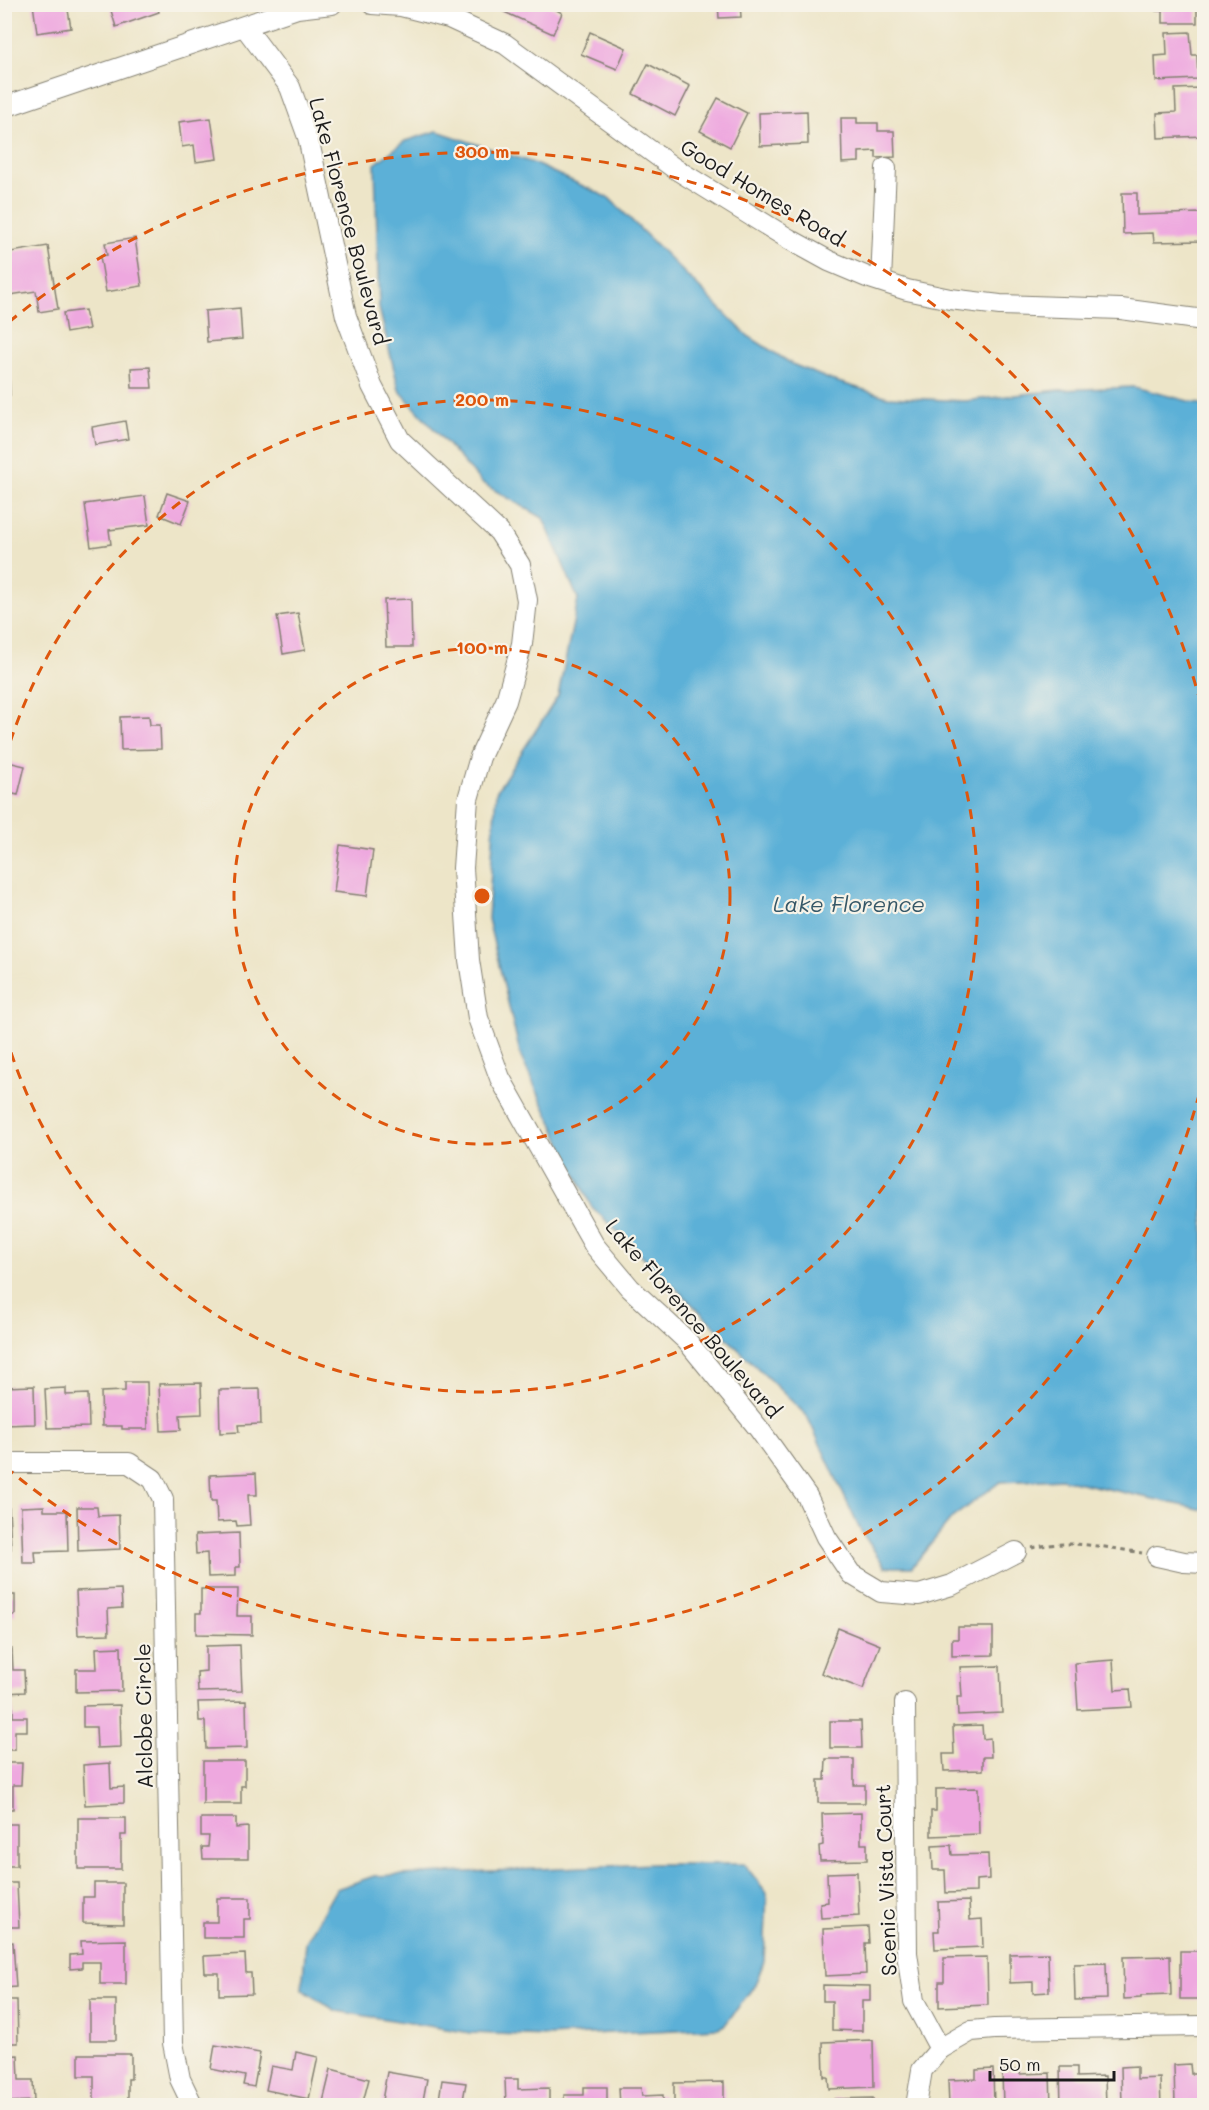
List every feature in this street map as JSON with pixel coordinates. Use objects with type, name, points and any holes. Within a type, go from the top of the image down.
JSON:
[{"type":"street","points":[[4,107],[245,27],[296,6],[332,4]]},
{"type":"street","name":"Good Homes Road","points":[[372,4],[400,6],[448,18],[505,44],[674,168],[732,205],[829,261],[881,281],[907,290],[950,299],[1000,305],[1121,309],[1204,320]]},
{"type":"street","name":"Lake Florence Boulevard","points":[[245,27],[290,87],[294,97],[308,137],[346,316],[375,391],[400,440],[499,532],[520,565],[527,600],[522,644],[506,700],[480,757],[468,799],[463,868],[469,960],[478,1018],[500,1078],[594,1245],[630,1288],[687,1341],[759,1429],[807,1496],[825,1537],[851,1574],[882,1592],[919,1595],[952,1585],[1016,1552]]},
{"type":"street","points":[[881,281],[886,168]]},
{"type":"street","name":"Alclobe Circle","points":[[4,1463],[129,1462],[153,1479],[163,1499],[173,2043],[180,2079],[193,2106]]},
{"type":"street","points":[[1157,1556],[1184,1562],[1204,1563]]},
{"type":"street","name":"Scenic Vista Court","points":[[905,1703],[907,1953],[915,2001],[940,2049]]},
{"type":"street","points":[[916,2106],[922,2070],[940,2049],[971,2031],[1204,2026]]},
{"type":"path","points":[[1016,1552],[1048,1544],[1094,1545],[1157,1556]]},
{"type":"water","name":"Lake Florence","points":[[437,131],[533,163],[609,198],[748,336],[792,364],[831,380],[888,397],[965,401],[1059,390],[1134,387],[1204,405],[1204,1510],[1062,1479],[1000,1482],[952,1518],[912,1567],[885,1567],[859,1528],[807,1416],[591,1206],[521,1057],[488,919],[496,792],[558,696],[578,599],[543,518],[482,483],[399,390],[379,308],[375,164],[405,141]]},
{"type":"water","points":[[654,1864],[744,1864],[767,1893],[764,1961],[755,1985],[725,2025],[718,2028],[547,2036],[471,2033],[336,2011],[302,1989],[306,1942],[336,1889],[374,1876]]},
{"type":"building","points":[[33,4],[67,4],[71,28],[37,33]]},
{"type":"building","points":[[109,4],[157,4],[159,12],[116,27]]},
{"type":"building","points":[[504,4],[546,4],[562,13],[553,34],[502,11]]},
{"type":"building","points":[[718,4],[740,4],[741,17],[719,18]]},
{"type":"building","points":[[1156,4],[1197,4],[1197,23],[1163,23],[1163,11],[1156,11]]},
{"type":"building","points":[[590,32],[626,48],[617,69],[581,54]]},
{"type":"building","points":[[1190,32],[1192,55],[1197,55],[1198,79],[1156,81],[1155,56],[1167,55],[1166,33]]},
{"type":"building","points":[[648,64],[690,86],[675,116],[633,94]]},
{"type":"building","points":[[1201,88],[1203,136],[1158,138],[1157,113],[1176,112],[1175,89]]},
{"type":"building","points":[[718,98],[747,113],[730,147],[700,131]]},
{"type":"building","points":[[807,111],[808,144],[760,146],[759,113]]},
{"type":"building","points":[[211,118],[217,159],[196,162],[194,145],[182,147],[179,122]]},
{"type":"building","points":[[841,118],[857,118],[857,123],[878,123],[878,131],[894,131],[895,157],[876,158],[876,151],[859,152],[859,162],[842,163]]},
{"type":"building","points":[[1122,193],[1137,193],[1137,215],[1200,213],[1201,241],[1154,242],[1153,233],[1123,234]]},
{"type":"building","points":[[135,238],[142,286],[106,292],[100,256],[107,255],[105,243]]},
{"type":"building","points":[[48,246],[58,309],[39,312],[36,291],[10,295],[4,253]]},
{"type":"building","points":[[240,308],[242,339],[207,342],[205,311]]},
{"type":"building","points":[[85,310],[89,329],[66,333],[63,313]]},
{"type":"building","points":[[150,367],[152,388],[132,388],[131,368]]},
{"type":"building","points":[[4,373],[9,373],[10,395],[4,396]]},
{"type":"building","points":[[125,421],[128,439],[95,445],[92,427]]},
{"type":"building","points":[[167,493],[190,501],[181,524],[159,515]]},
{"type":"building","points":[[145,496],[149,525],[109,530],[111,544],[91,547],[85,504]]},
{"type":"building","points":[[411,599],[412,647],[386,647],[384,600]]},
{"type":"building","points":[[298,613],[305,650],[283,654],[277,616]]},
{"type":"building","points":[[149,716],[150,725],[160,725],[161,749],[121,750],[120,717]]},
{"type":"building","points":[[4,761],[25,766],[18,795],[4,792]]},
{"type":"building","points":[[340,845],[373,850],[367,896],[334,892]]},
{"type":"building","points":[[125,1382],[147,1382],[148,1429],[102,1426],[101,1392],[125,1391]]},
{"type":"building","points":[[201,1383],[202,1414],[180,1415],[181,1430],[161,1431],[159,1384]]},
{"type":"building","points":[[34,1386],[35,1424],[4,1425],[4,1387]]},
{"type":"building","points":[[66,1388],[66,1395],[88,1394],[89,1427],[47,1428],[45,1389]]},
{"type":"building","points":[[260,1389],[261,1424],[238,1425],[239,1432],[220,1433],[219,1390]]},
{"type":"building","points":[[256,1473],[257,1495],[248,1495],[250,1525],[237,1526],[236,1521],[217,1522],[216,1501],[211,1501],[210,1475]]},
{"type":"building","points":[[44,1506],[44,1511],[67,1511],[68,1551],[35,1552],[36,1563],[23,1563],[21,1507]]},
{"type":"building","points":[[77,1507],[97,1507],[98,1516],[119,1515],[120,1549],[78,1551]]},
{"type":"building","points":[[4,1508],[9,1508],[11,1549],[4,1549]]},
{"type":"building","points":[[239,1533],[240,1567],[236,1567],[236,1576],[208,1577],[207,1553],[196,1554],[195,1535]]},
{"type":"building","points":[[121,1589],[122,1608],[108,1609],[109,1634],[78,1635],[76,1591]]},
{"type":"building","points":[[201,1589],[238,1589],[237,1616],[252,1616],[252,1635],[196,1634],[196,1613],[201,1613]]},
{"type":"building","points":[[4,1595],[15,1595],[15,1615],[4,1615]]},
{"type":"building","points":[[958,1627],[993,1627],[993,1655],[952,1656],[952,1639],[958,1639]]},
{"type":"building","points":[[838,1628],[880,1645],[863,1689],[821,1673]]},
{"type":"building","points":[[240,1645],[242,1691],[198,1692],[197,1672],[206,1671],[206,1646]]},
{"type":"building","points":[[121,1647],[122,1691],[76,1692],[76,1669],[97,1669],[96,1648]]},
{"type":"building","points":[[4,1649],[12,1649],[13,1670],[24,1670],[25,1692],[4,1693]]},
{"type":"building","points":[[1113,1660],[1115,1690],[1130,1689],[1132,1707],[1078,1710],[1075,1663]]},
{"type":"building","points":[[1000,1666],[1002,1713],[958,1715],[957,1697],[962,1697],[960,1667]]},
{"type":"building","points":[[246,1701],[247,1748],[206,1749],[205,1721],[199,1721],[198,1702]]},
{"type":"building","points":[[120,1705],[121,1747],[97,1748],[96,1727],[83,1727],[83,1706]]},
{"type":"building","points":[[4,1708],[13,1708],[13,1717],[27,1717],[27,1731],[15,1731],[15,1750],[4,1750]]},
{"type":"building","points":[[830,1721],[861,1721],[862,1748],[830,1748]]},
{"type":"building","points":[[982,1725],[983,1739],[990,1738],[991,1757],[983,1757],[983,1770],[944,1771],[943,1754],[954,1754],[953,1726]]},
{"type":"building","points":[[826,1759],[854,1759],[854,1785],[865,1785],[865,1803],[818,1803],[818,1780],[825,1780]]},
{"type":"building","points":[[203,1761],[245,1761],[245,1786],[241,1786],[241,1804],[203,1804]]},
{"type":"building","points":[[4,1763],[22,1763],[21,1785],[13,1785],[13,1809],[4,1809]]},
{"type":"building","points":[[110,1763],[111,1788],[124,1787],[124,1803],[85,1805],[83,1765]]},
{"type":"building","points":[[978,1788],[979,1834],[931,1836],[931,1811],[936,1811],[936,1789]]},
{"type":"building","points":[[861,1813],[861,1844],[867,1844],[867,1860],[820,1861],[819,1846],[823,1845],[822,1814]]},
{"type":"building","points":[[78,1818],[126,1818],[126,1835],[121,1835],[121,1869],[78,1869]]},
{"type":"building","points":[[201,1818],[236,1818],[236,1828],[248,1827],[248,1859],[203,1859],[202,1847],[208,1847],[209,1836],[201,1836]]},
{"type":"building","points":[[4,1824],[17,1824],[17,1866],[4,1866]]},
{"type":"building","points":[[951,1845],[952,1855],[988,1854],[989,1879],[976,1880],[976,1892],[946,1893],[945,1870],[933,1870],[932,1846]]},
{"type":"building","points":[[857,1872],[859,1916],[821,1918],[820,1903],[828,1902],[827,1873]]},
{"type":"building","points":[[5,1883],[17,1883],[19,1927],[5,1927]]},
{"type":"building","points":[[94,1883],[123,1883],[123,1924],[83,1923],[83,1897],[94,1897]]},
{"type":"building","points":[[217,1898],[250,1898],[250,1919],[244,1919],[244,1938],[203,1938],[203,1922],[217,1922]]},
{"type":"building","points":[[969,1901],[970,1920],[982,1919],[983,1947],[935,1949],[934,1931],[939,1931],[938,1902]]},
{"type":"building","points":[[868,1927],[869,1943],[865,1943],[866,1974],[825,1976],[823,1929]]},
{"type":"building","points":[[126,1940],[126,1984],[100,1984],[100,1962],[82,1962],[82,1968],[70,1969],[70,1955],[82,1954],[81,1941]]},
{"type":"building","points":[[13,1942],[16,1987],[4,1988],[4,1943]]},
{"type":"building","points":[[1180,1951],[1204,1951],[1204,1999],[1180,1999]]},
{"type":"building","points":[[1048,1953],[1049,1992],[1033,1993],[1033,1982],[1010,1983],[1010,1954]]},
{"type":"building","points":[[245,1954],[246,1973],[251,1973],[252,1994],[219,1995],[219,1973],[205,1973],[204,1956]]},
{"type":"building","points":[[1170,1956],[1171,1995],[1124,1999],[1123,1957]]},
{"type":"building","points":[[987,1957],[988,2005],[939,2007],[939,1982],[944,1982],[944,1958]]},
{"type":"building","points":[[1106,1963],[1107,1999],[1075,2000],[1074,1964]]},
{"type":"building","points":[[823,1985],[870,1986],[870,2001],[862,2001],[862,2031],[832,2030],[832,2001],[823,2001]]},
{"type":"building","points":[[4,2000],[17,2000],[18,2043],[4,2043]]},
{"type":"building","points":[[90,2000],[116,2000],[116,2040],[90,2040]]},
{"type":"building","points":[[873,2040],[874,2087],[829,2089],[828,2077],[824,2077],[823,2042]]},
{"type":"building","points":[[215,2045],[260,2053],[254,2087],[243,2085],[245,2076],[211,2069]]},
{"type":"building","points":[[296,2052],[318,2057],[309,2099],[266,2090],[271,2066],[293,2070]]},
{"type":"building","points":[[79,2054],[131,2054],[128,2100],[94,2100],[94,2076],[79,2076]]},
{"type":"building","points":[[18,2055],[19,2080],[33,2080],[34,2101],[4,2102],[4,2056]]},
{"type":"building","points":[[1190,2064],[1191,2074],[1204,2074],[1204,2103],[1198,2103],[1198,2106],[1175,2106],[1174,2065]]},
{"type":"building","points":[[1137,2066],[1137,2079],[1160,2078],[1161,2106],[1122,2106],[1121,2067]]},
{"type":"building","points":[[1060,2067],[1077,2067],[1077,2077],[1105,2076],[1106,2105],[1061,2106]]},
{"type":"building","points":[[331,2069],[369,2079],[362,2106],[338,2106],[323,2102]]},
{"type":"building","points":[[993,2069],[994,2106],[949,2106],[948,2080],[976,2079],[976,2070]]},
{"type":"building","points":[[1020,2070],[1020,2074],[1050,2073],[1051,2105],[1003,2106],[1002,2071]]},
{"type":"building","points":[[387,2072],[427,2079],[422,2106],[400,2103],[400,2106],[381,2106]]},
{"type":"building","points":[[505,2079],[518,2079],[518,2089],[549,2088],[549,2106],[506,2106]]},
{"type":"building","points":[[442,2080],[466,2083],[462,2106],[438,2106]]},
{"type":"building","points":[[724,2082],[724,2104],[674,2106],[674,2083]]},
{"type":"building","points":[[584,2087],[607,2087],[607,2106],[564,2106],[564,2095],[584,2095]]},
{"type":"building","points":[[619,2088],[641,2088],[642,2096],[663,2095],[663,2106],[620,2106]]},
{"type":"building","points":[[873,2098],[873,2106],[834,2106],[834,2099]]}]
